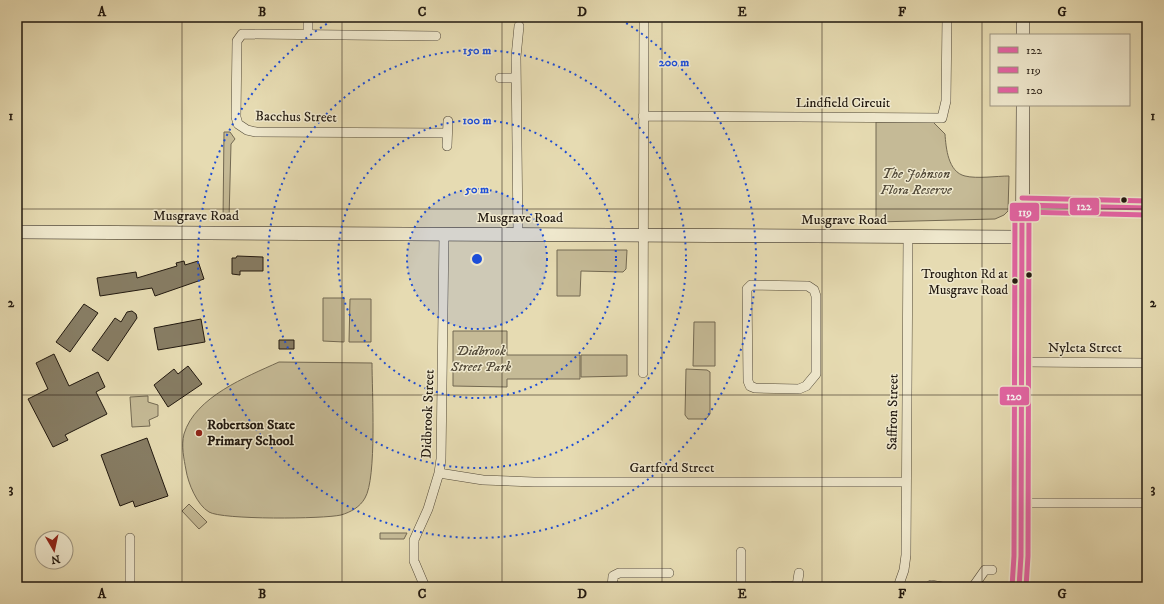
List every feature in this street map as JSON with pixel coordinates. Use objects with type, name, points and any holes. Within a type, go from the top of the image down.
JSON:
[{"type":"street","points":[[308,17],[308,34],[436,36]]},
{"type":"street","points":[[643,373],[642,234],[644,17]]},
{"type":"street","name":"Lindfield Circuit","points":[[643,116],[942,118],[946,101],[947,17]]},
{"type":"street","points":[[1023,17],[1023,34]]},
{"type":"street","points":[[518,234],[516,57],[519,26]]},
{"type":"street","name":"Bacchus Street","points":[[308,34],[242,34],[237,41],[236,117],[238,124],[247,130],[256,132],[447,133]]},
{"type":"street","points":[[500,78],[516,78]]},
{"type":"street","points":[[1019,587],[1022,503],[1023,106]]},
{"type":"street","points":[[447,146],[448,121]]},
{"type":"street","points":[[1022,205],[1147,208]]},
{"type":"street","name":"Musgrave Road","points":[[17,232],[1023,237]]},
{"type":"street","name":"Didbrook Street","points":[[425,587],[414,562],[414,540],[428,509],[439,472],[443,436],[444,234]]},
{"type":"street","name":"Saffron Street","points":[[898,587],[904,570],[906,555],[908,236]]},
{"type":"street","points":[[751,285],[808,286],[814,290],[816,296],[816,374],[806,386],[792,389],[755,388],[750,386],[748,381],[747,289],[751,285]]},
{"type":"street","name":"Nyleta Street","points":[[1023,362],[1147,363]]},
{"type":"street","name":"Gartford Street","points":[[439,472],[483,480],[534,482],[906,482]]},
{"type":"street","points":[[1022,503],[1147,503]]},
{"type":"street","points":[[130,538],[130,587]]},
{"type":"street","points":[[741,552],[741,587]]},
{"type":"street","points":[[1021,556],[1023,587]]},
{"type":"street","points":[[974,587],[985,570],[992,570]]},
{"type":"street","points":[[612,587],[613,576],[619,572],[669,573]]},
{"type":"street","points":[[774,586],[798,587],[799,574]]},
{"type":"street","points":[[931,585],[942,587]]},
{"type":"street","points":[[507,587],[517,587]]},
{"type":"green space","name":"The Johnson Flora Reserve","points":[[876,122],[933,122],[945,134],[946,146],[951,165],[959,174],[975,177],[1009,176],[1008,211],[1004,215],[995,219],[876,222]]},
{"type":"green space","points":[[224,132],[230,132],[235,139],[231,144],[229,219],[223,219]]},
{"type":"green space","points":[[557,250],[627,250],[626,269],[623,272],[581,271],[580,296],[557,296]]},
{"type":"green space","points":[[323,298],[344,298],[344,342],[323,341]]},
{"type":"green space","points":[[350,299],[371,299],[371,342],[349,342]]},
{"type":"green space","points":[[694,322],[715,322],[715,366],[693,366]]},
{"type":"green space","name":"Didbrook Street Park","points":[[453,331],[507,331],[507,355],[580,355],[580,379],[507,379],[507,387],[453,386]]},
{"type":"green space","points":[[581,355],[627,355],[627,376],[581,377]]},
{"type":"green space","points":[[279,362],[372,363],[372,454],[369,488],[365,498],[355,509],[341,515],[331,516],[252,518],[218,515],[209,512],[197,499],[187,475],[183,439],[190,421],[199,409],[223,390],[252,374]]},
{"type":"green space","points":[[686,369],[707,370],[710,372],[710,414],[706,419],[688,419],[685,415]]},
{"type":"green space","points":[[148,396],[148,402],[158,405],[158,416],[149,420],[150,426],[132,427],[130,397]]},
{"type":"green space","points":[[189,504],[207,522],[199,529],[182,511]]},
{"type":"green space","points":[[380,533],[407,533],[404,539],[380,539]]},
{"type":"building","points":[[237,256],[263,257],[263,271],[240,271],[240,275],[232,274],[232,258],[236,258]]},
{"type":"building","points":[[184,261],[185,265],[198,261],[204,279],[155,296],[152,288],[100,296],[97,278],[136,272],[137,278],[177,266],[176,263]]},
{"type":"building","points":[[84,304],[98,313],[70,352],[56,342]]},
{"type":"building","points":[[132,311],[136,314],[137,318],[108,361],[92,350],[115,318],[121,322],[127,312]]},
{"type":"building","points":[[201,319],[205,342],[158,350],[154,328]]},
{"type":"building","points":[[279,340],[294,340],[294,349],[279,349]]},
{"type":"building","points":[[54,354],[69,386],[98,372],[105,387],[96,392],[107,414],[65,435],[68,440],[53,447],[28,399],[48,389],[36,363]]},
{"type":"building","points":[[188,366],[202,384],[168,407],[154,385],[174,369],[178,374]]},
{"type":"building","points":[[147,438],[168,496],[135,507],[133,501],[120,506],[101,455]]},
{"type":"transit line","name":"120","points":[[1022,198],[1147,201]]},
{"type":"transit line","name":"120","points":[[1012,587],[1014,556],[1015,205]]},
{"type":"transit line","name":"122","points":[[1022,205],[1147,208]]},
{"type":"transit line","name":"122","points":[[1019,587],[1021,556],[1022,205]]},
{"type":"transit line","name":"119","points":[[1026,587],[1028,556],[1029,205]]},
{"type":"transit line","name":"119","points":[[1022,212],[1147,215]]},
{"type":"place","name":"Troughton Rd at Musgrave Road","points":[[1015,281]]},
{"type":"place","name":"Robertson State Primary School","points":[[199,433]]}]
